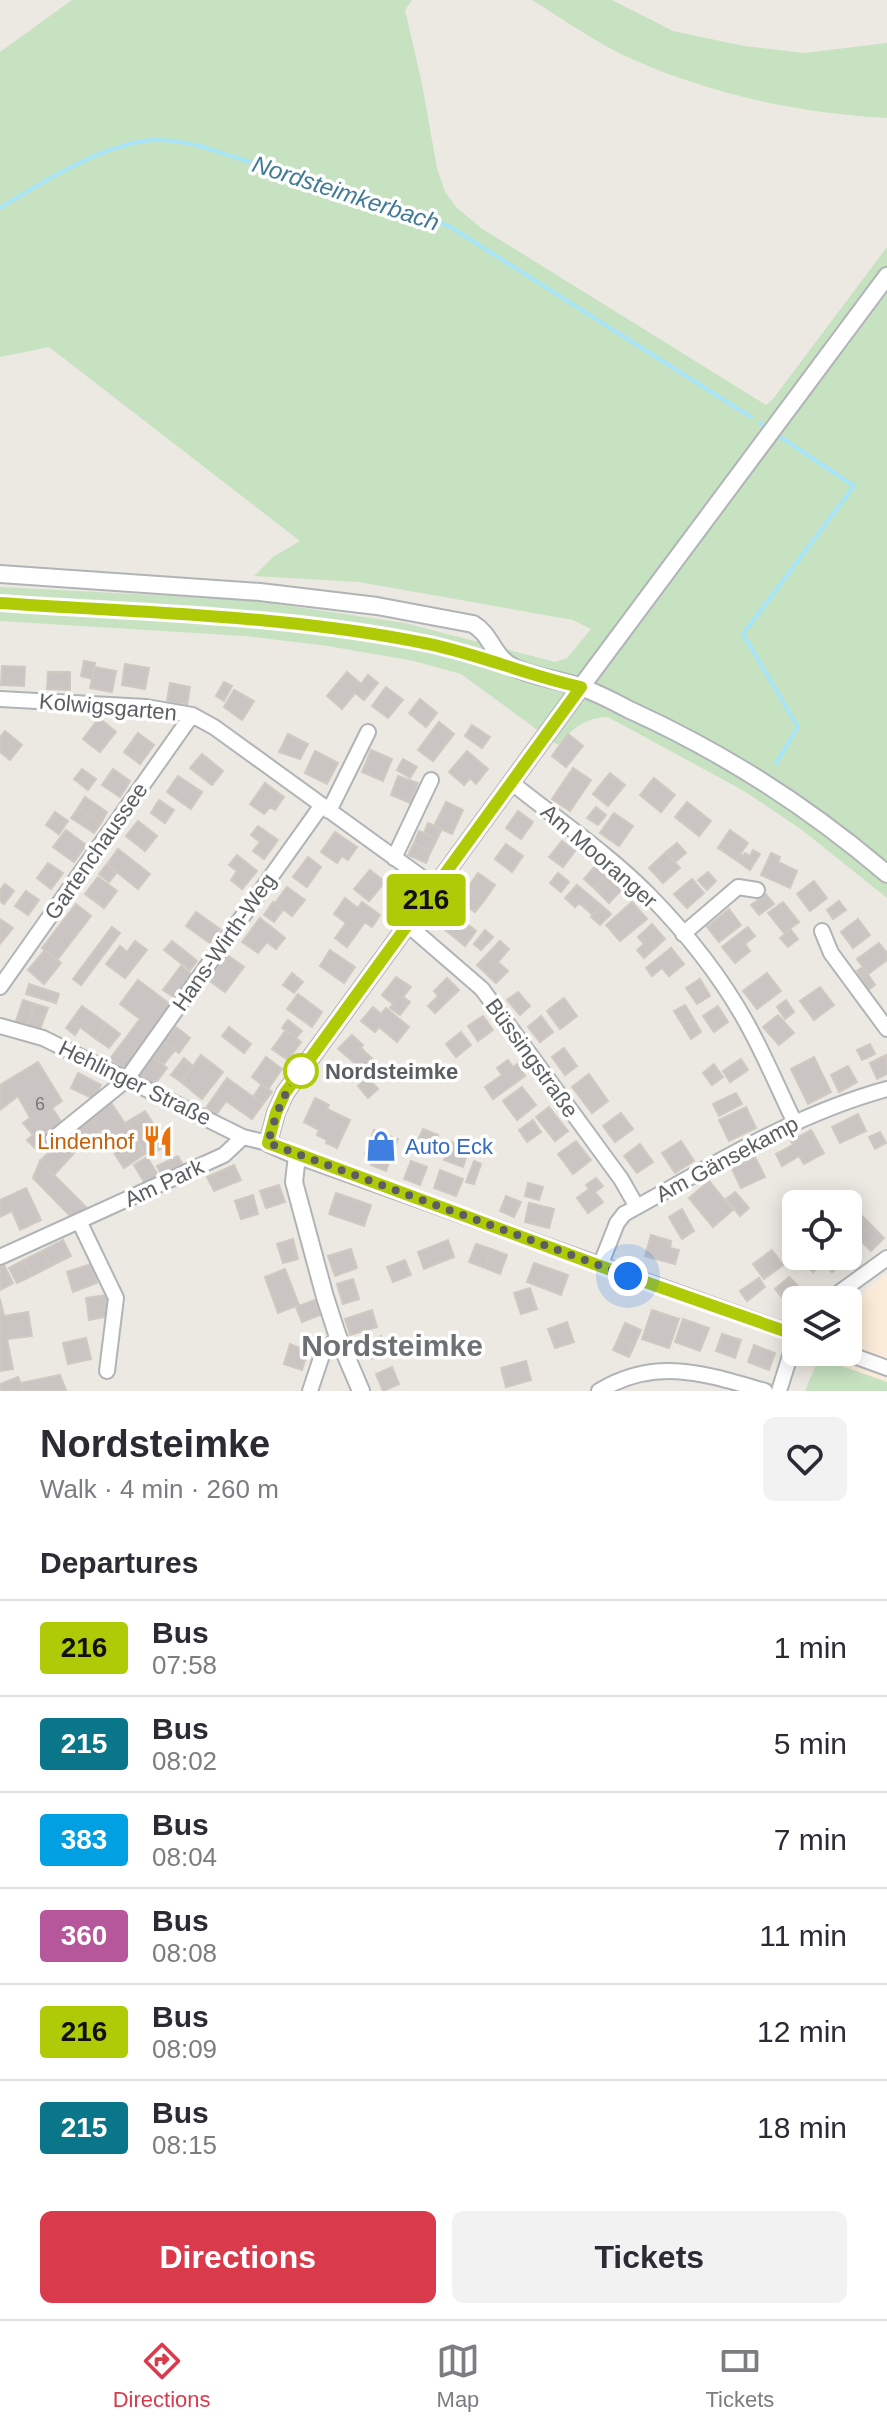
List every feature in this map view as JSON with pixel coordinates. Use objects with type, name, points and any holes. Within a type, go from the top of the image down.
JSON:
[{"type":"street","points":[[782,1331],[268,1143],[285,1093],[581,687],[887,276]]},
{"type":"street","points":[[0,574],[260,592],[377,606],[473,624],[482,629],[496,654],[513,667],[581,687],[660,723],[749,773],[818,819],[887,874]]},
{"type":"street","name":"Kolwigsgarten","points":[[0,699],[146,707],[192,715],[214,727],[435,887]]},
{"type":"street","name":"Gartenchaussee","points":[[0,987],[192,715]]},
{"type":"street","points":[[325,808],[368,732]]},
{"type":"street","points":[[394,858],[431,780]]},
{"type":"street","name":"Am Mooranger","points":[[512,783],[624,871],[683,934],[728,992],[752,1032],[794,1121]]},
{"type":"street","name":"Hans-Wirth-Weg","points":[[53,1139],[126,1080],[325,808]]},
{"type":"street","points":[[683,934],[738,887],[757,890]]},
{"type":"street","name":"Büssingstraße","points":[[408,925],[482,989],[621,1179],[637,1207]]},
{"type":"street","points":[[822,931],[831,953],[887,1029]]},
{"type":"street","name":"Hehlinger Straße","points":[[0,1026],[46,1039],[243,1137],[268,1143]]},
{"type":"street","name":"Am Gänsekamp","points":[[600,1266],[617,1223],[624,1214],[794,1121],[887,1089]]},
{"type":"street","name":"Am Park","points":[[0,1257],[224,1155],[243,1137]]},
{"type":"street","points":[[297,1156],[294,1182],[338,1337],[361,1391]]},
{"type":"street","points":[[79,1221],[116,1298],[107,1371]]},
{"type":"street","points":[[848,1286],[887,1258]]},
{"type":"street","points":[[310,1391],[322,1355],[338,1337]]},
{"type":"street","points":[[862,1359],[887,1368]]},
{"type":"street","points":[[779,1391],[787,1366]]},
{"type":"street","points":[[599,1391],[613,1382],[640,1374],[668,1371],[695,1371],[765,1391]]},
{"type":"shaded area","points":[[887,1273],[887,1382],[842,1366],[862,1366],[862,1293]]},
{"type":"green space","points":[[72,0],[412,0],[405,10],[437,168],[445,192],[456,207],[481,228],[766,405],[887,247],[887,898],[802,830],[744,791],[608,717],[580,725],[558,745],[461,674],[414,661],[245,636],[0,621],[0,587],[250,600],[405,623],[555,662],[567,658],[591,629],[573,620],[359,582],[254,576],[273,557],[300,541],[49,347],[0,357],[0,52]]},
{"type":"green space","points":[[532,0],[612,0],[673,31],[744,46],[804,53],[887,43],[887,118],[785,106],[685,80],[621,54]]},
{"type":"green space","points":[[816,1366],[842,1366],[887,1382],[887,1391],[805,1391]]},
{"type":"building","points":[[84,661],[95,663],[92,679],[81,676]]},
{"type":"building","points":[[125,664],[149,668],[145,689],[122,685]]},
{"type":"building","points":[[2,666],[25,667],[24,686],[1,685]]},
{"type":"building","points":[[95,667],[116,671],[112,692],[90,688]]},
{"type":"building","points":[[48,672],[70,672],[70,690],[47,689]]},
{"type":"building","points":[[347,672],[361,684],[368,675],[378,683],[364,700],[355,693],[342,709],[327,696]]},
{"type":"building","points":[[224,682],[232,686],[224,701],[216,696]]},
{"type":"building","points":[[170,683],[190,687],[187,705],[167,701]]},
{"type":"building","points":[[386,687],[403,700],[388,718],[372,706]]},
{"type":"building","points":[[234,690],[254,701],[242,720],[224,707]]},
{"type":"building","points":[[420,699],[437,713],[426,727],[409,713]]},
{"type":"building","points":[[99,718],[116,732],[100,752],[83,739]]},
{"type":"building","points":[[439,722],[454,734],[433,761],[418,750]]},
{"type":"building","points":[[472,725],[490,737],[482,748],[465,736]]},
{"type":"building","points":[[5,731],[22,745],[10,760],[0,752],[0,737]]},
{"type":"building","points":[[138,733],[154,745],[140,764],[124,752]]},
{"type":"building","points":[[288,734],[308,744],[300,759],[279,752]]},
{"type":"building","points":[[568,734],[583,746],[566,767],[552,756]]},
{"type":"building","points":[[371,750],[392,759],[383,781],[362,772]]},
{"type":"building","points":[[315,751],[338,763],[327,784],[305,773]]},
{"type":"building","points":[[467,751],[488,769],[476,784],[470,778],[464,785],[449,772]]},
{"type":"building","points":[[202,754],[223,771],[212,785],[190,768]]},
{"type":"building","points":[[403,759],[417,767],[410,778],[397,770]]},
{"type":"building","points":[[573,768],[591,780],[570,811],[552,799]]},
{"type":"building","points":[[82,769],[96,779],[88,790],[74,779]]},
{"type":"building","points":[[113,769],[130,781],[120,797],[102,785]]},
{"type":"building","points":[[610,773],[625,785],[608,806],[593,794]]},
{"type":"building","points":[[178,776],[202,792],[191,809],[167,792]]},
{"type":"building","points":[[398,776],[418,783],[410,803],[391,795]]},
{"type":"building","points":[[654,778],[675,795],[661,812],[640,795]]},
{"type":"building","points":[[265,783],[284,797],[275,810],[270,807],[264,814],[250,804]]},
{"type":"building","points":[[85,797],[107,812],[101,823],[78,808]]},
{"type":"building","points":[[159,800],[174,810],[165,823],[151,813]]},
{"type":"building","points":[[446,802],[463,810],[452,834],[434,826]]},
{"type":"building","points":[[687,802],[711,821],[699,836],[675,817]]},
{"type":"building","points":[[596,807],[606,815],[598,825],[587,818]]},
{"type":"building","points":[[78,808],[101,823],[94,833],[71,818]]},
{"type":"building","points":[[518,811],[533,822],[521,839],[506,828]]},
{"type":"building","points":[[55,812],[68,821],[59,834],[46,825]]},
{"type":"building","points":[[614,813],[633,826],[619,846],[600,833]]},
{"type":"building","points":[[138,821],[157,836],[145,851],[126,836]]},
{"type":"building","points":[[428,823],[442,829],[437,839],[424,833]]},
{"type":"building","points":[[258,826],[278,840],[264,859],[253,851],[260,842],[251,835]]},
{"type":"building","points":[[66,830],[86,845],[74,862],[53,847]]},
{"type":"building","points":[[730,830],[748,843],[736,860],[718,848]]},
{"type":"building","points":[[419,831],[437,839],[431,851],[414,843]]},
{"type":"building","points":[[335,832],[357,847],[348,860],[342,856],[337,863],[321,852]]},
{"type":"building","points":[[562,841],[575,851],[563,867],[549,857]]},
{"type":"building","points":[[414,843],[431,851],[426,863],[408,855]]},
{"type":"building","points":[[677,843],[686,853],[675,862],[666,852]]},
{"type":"building","points":[[506,844],[523,856],[512,872],[495,859]]},
{"type":"building","points":[[118,849],[150,874],[138,889],[107,864]]},
{"type":"building","points":[[753,850],[760,854],[750,870],[736,860],[740,854],[750,856]]},
{"type":"building","points":[[666,852],[680,868],[663,883],[649,868]]},
{"type":"building","points":[[771,853],[780,857],[778,862],[797,871],[790,888],[761,875]]},
{"type":"building","points":[[237,855],[257,871],[242,889],[231,880],[237,871],[229,865]]},
{"type":"building","points":[[308,857],[321,867],[307,887],[293,877]]},
{"type":"building","points":[[48,863],[63,873],[51,889],[37,878]]},
{"type":"building","points":[[107,864],[117,872],[109,882],[99,874]]},
{"type":"building","points":[[596,865],[606,875],[594,888],[584,879]]},
{"type":"building","points":[[370,870],[385,882],[369,901],[354,889]]},
{"type":"building","points":[[708,872],[716,881],[707,890],[698,880]]},
{"type":"building","points":[[478,873],[495,885],[483,902],[466,890]]},
{"type":"building","points":[[558,873],[569,882],[561,892],[550,883]]},
{"type":"building","points":[[606,875],[622,889],[609,903],[594,888]]},
{"type":"building","points":[[98,877],[117,891],[104,908],[85,894]]},
{"type":"building","points":[[692,879],[704,893],[687,908],[674,894]]},
{"type":"building","points":[[814,881],[827,898],[810,911],[797,894]]},
{"type":"building","points":[[5,884],[14,891],[4,904],[0,901],[0,890]]},
{"type":"building","points":[[577,885],[601,905],[593,915],[579,903],[575,907],[565,898]]},
{"type":"building","points":[[287,887],[305,900],[292,916],[275,903]]},
{"type":"building","points":[[466,890],[483,902],[475,912],[459,900]]},
{"type":"building","points":[[26,891],[39,900],[28,915],[15,906]]},
{"type":"building","points":[[766,894],[774,904],[759,915],[751,905]]},
{"type":"building","points":[[345,898],[358,908],[362,902],[380,915],[372,927],[365,922],[347,947],[335,938],[346,923],[334,914]]},
{"type":"building","points":[[839,901],[846,910],[833,919],[827,910]]},
{"type":"building","points":[[273,902],[283,910],[274,922],[264,915]]},
{"type":"building","points":[[632,902],[647,919],[620,941],[606,925]]},
{"type":"building","points":[[783,902],[799,922],[784,933],[768,913]]},
{"type":"building","points":[[76,904],[91,916],[57,960],[42,948]]},
{"type":"building","points":[[601,905],[611,914],[600,925],[591,917]]},
{"type":"building","points":[[729,909],[741,925],[719,942],[707,927]]},
{"type":"building","points":[[196,912],[220,929],[210,943],[186,926]]},
{"type":"building","points":[[456,915],[476,931],[465,946],[444,929]]},
{"type":"building","points":[[260,918],[285,938],[276,949],[267,942],[258,953],[242,942]]},
{"type":"building","points":[[0,919],[13,928],[0,944]]},
{"type":"building","points":[[858,919],[870,935],[853,948],[841,932]]},
{"type":"building","points":[[652,924],[665,939],[644,958],[637,950],[644,944],[638,937]]},
{"type":"building","points":[[112,927],[120,933],[81,985],[73,979]]},
{"type":"building","points":[[748,927],[755,936],[745,944],[750,951],[735,963],[722,947]]},
{"type":"building","points":[[485,930],[493,937],[481,950],[474,944]]},
{"type":"building","points":[[791,930],[798,939],[788,947],[780,938]]},
{"type":"building","points":[[135,941],[147,950],[125,978],[106,964],[120,946],[127,952]]},
{"type":"building","points":[[172,941],[197,961],[190,970],[164,950]]},
{"type":"building","points":[[500,941],[509,949],[498,962],[508,971],[496,983],[477,965]]},
{"type":"building","points":[[879,943],[887,953],[887,960],[868,974],[857,959]]},
{"type":"building","points":[[671,948],[684,964],[669,976],[662,968],[652,976],[646,968]]},
{"type":"building","points":[[45,950],[61,963],[44,984],[28,970]]},
{"type":"building","points":[[330,950],[355,967],[344,983],[320,966]]},
{"type":"building","points":[[226,954],[244,967],[225,992],[207,979]]},
{"type":"building","points":[[181,966],[193,975],[175,998],[163,990]]},
{"type":"building","points":[[863,967],[875,985],[869,989],[857,971]]},
{"type":"building","points":[[292,973],[303,982],[294,993],[283,985]]},
{"type":"building","points":[[767,973],[781,991],[757,1009],[743,991]]},
{"type":"building","points":[[396,977],[411,987],[403,997],[410,1002],[400,1015],[390,1008],[393,1004],[382,995]]},
{"type":"building","points":[[447,978],[459,990],[435,1013],[428,1006],[438,996],[434,991]]},
{"type":"building","points":[[700,979],[710,996],[697,1004],[686,988]]},
{"type":"building","points":[[138,980],[171,1005],[124,1069],[110,1059],[140,1019],[120,1004]]},
{"type":"building","points":[[29,984],[59,994],[56,1003],[26,994]]},
{"type":"building","points":[[820,987],[834,1005],[814,1020],[800,1001]]},
{"type":"building","points":[[518,992],[530,1006],[520,1015],[507,1000]]},
{"type":"building","points":[[298,994],[322,1012],[312,1027],[287,1009]]},
{"type":"building","points":[[564,998],[577,1016],[560,1029],[547,1011]]},
{"type":"building","points":[[23,1000],[35,1004],[28,1025],[16,1021]]},
{"type":"building","points":[[786,1000],[794,1012],[785,1019],[777,1007]]},
{"type":"building","points":[[35,1004],[48,1008],[40,1029],[28,1025]]},
{"type":"building","points":[[685,1005],[693,1018],[682,1024],[674,1011]]},
{"type":"building","points":[[82,1006],[107,1024],[96,1039],[80,1027],[75,1035],[66,1028]]},
{"type":"building","points":[[718,1006],[728,1022],[714,1032],[703,1016]]},
{"type":"building","points":[[373,1007],[381,1014],[386,1008],[409,1027],[397,1042],[379,1027],[375,1032],[361,1021]]},
{"type":"building","points":[[778,1015],[794,1033],[779,1045],[763,1027]]},
{"type":"building","points":[[483,1016],[493,1030],[478,1041],[468,1026]]},
{"type":"building","points":[[541,1016],[553,1032],[540,1042],[528,1027]]},
{"type":"building","points":[[693,1018],[701,1032],[691,1039],[682,1024]]},
{"type":"building","points":[[288,1020],[302,1031],[296,1038],[282,1028]]},
{"type":"building","points":[[107,1024],[120,1034],[109,1048],[96,1039]]},
{"type":"building","points":[[176,1027],[190,1038],[179,1053],[164,1042]]},
{"type":"building","points":[[229,1027],[251,1044],[244,1053],[222,1036]]},
{"type":"building","points":[[286,1030],[301,1042],[288,1060],[272,1049]]},
{"type":"building","points":[[461,1032],[471,1045],[456,1057],[446,1044]]},
{"type":"building","points":[[352,1035],[379,1065],[369,1075],[338,1049]]},
{"type":"building","points":[[164,1042],[175,1050],[163,1065],[153,1057]]},
{"type":"building","points":[[870,1044],[875,1054],[862,1060],[857,1050]]},
{"type":"building","points":[[564,1048],[577,1066],[565,1075],[552,1057]]},
{"type":"building","points":[[201,1055],[223,1072],[202,1099],[181,1082]]},
{"type":"building","points":[[886,1055],[887,1074],[877,1079],[870,1063]]},
{"type":"building","points":[[153,1057],[167,1068],[154,1085],[139,1074]]},
{"type":"building","points":[[266,1057],[282,1069],[268,1089],[252,1077]]},
{"type":"building","points":[[814,1057],[831,1092],[808,1104],[791,1069]]},
{"type":"building","points":[[184,1058],[193,1066],[181,1082],[171,1075]]},
{"type":"building","points":[[741,1059],[748,1070],[730,1082],[723,1071]]},
{"type":"building","points":[[508,1060],[513,1067],[517,1064],[525,1076],[493,1099],[485,1087],[502,1075],[497,1068]]},
{"type":"building","points":[[38,1062],[62,1101],[52,1108],[63,1124],[36,1149],[27,1140],[33,1135],[23,1123],[30,1118],[18,1096],[0,1110],[0,1085]]},
{"type":"building","points":[[714,1064],[723,1077],[712,1085],[703,1073]]},
{"type":"building","points":[[848,1066],[857,1082],[839,1092],[831,1075]]},
{"type":"building","points":[[78,1073],[101,1085],[94,1099],[71,1088]]},
{"type":"building","points":[[589,1074],[608,1101],[592,1113],[572,1087]]},
{"type":"building","points":[[367,1077],[378,1089],[368,1098],[358,1086]]},
{"type":"building","points":[[227,1078],[263,1104],[252,1119],[226,1101],[216,1115],[206,1108]]},
{"type":"building","points":[[262,1084],[272,1092],[263,1104],[253,1097]]},
{"type":"building","points":[[522,1087],[536,1105],[517,1120],[503,1101]]},
{"type":"building","points":[[736,1093],[742,1104],[719,1116],[713,1104]]},
{"type":"building","points":[[315,1098],[329,1105],[327,1109],[350,1120],[337,1148],[317,1135],[319,1130],[304,1122]]},
{"type":"building","points":[[110,1101],[145,1154],[124,1168],[89,1115]]},
{"type":"building","points":[[549,1107],[568,1131],[555,1141],[536,1117]]},
{"type":"building","points":[[746,1107],[756,1128],[729,1141],[719,1120]]},
{"type":"building","points":[[145,1111],[167,1145],[148,1157],[125,1123]]},
{"type":"building","points":[[621,1113],[633,1129],[615,1142],[603,1126]]},
{"type":"building","points":[[858,1114],[866,1131],[840,1143],[832,1127]]},
{"type":"building","points":[[89,1115],[100,1131],[75,1152],[63,1138]]},
{"type":"building","points":[[533,1120],[541,1132],[527,1142],[519,1130]]},
{"type":"building","points":[[423,1129],[438,1135],[430,1153],[415,1147]]},
{"type":"building","name":"Auto Eck","points":[[374,1130],[398,1139],[386,1171],[371,1165],[374,1157],[365,1154]]},
{"type":"building","points":[[811,1130],[824,1153],[804,1164],[799,1156],[782,1166],[776,1154]]},
{"type":"building","points":[[880,1132],[886,1143],[875,1149],[869,1137]]},
{"type":"building","points":[[63,1138],[75,1152],[54,1175],[40,1161]]},
{"type":"building","points":[[576,1141],[591,1160],[573,1174],[558,1154]]},
{"type":"building","points":[[681,1141],[694,1161],[675,1173],[662,1153]]},
{"type":"building","points":[[451,1142],[469,1148],[463,1167],[444,1160]]},
{"type":"building","points":[[640,1144],[653,1162],[637,1173],[624,1156]]},
{"type":"building","points":[[178,1156],[184,1167],[163,1178],[157,1166]]},
{"type":"building","points":[[147,1157],[159,1177],[146,1185],[134,1165]]},
{"type":"building","points":[[755,1157],[765,1177],[741,1188],[732,1169]]},
{"type":"building","points":[[40,1161],[89,1210],[73,1219],[33,1178]]},
{"type":"building","points":[[411,1161],[427,1167],[420,1185],[404,1179]]},
{"type":"building","points":[[474,1161],[481,1164],[474,1184],[466,1182]]},
{"type":"building","points":[[234,1165],[241,1180],[214,1191],[207,1177]]},
{"type":"building","points":[[440,1170],[463,1179],[456,1196],[434,1188]]},
{"type":"building","points":[[596,1178],[603,1186],[595,1192],[603,1202],[588,1213],[577,1198],[589,1189],[586,1185]]},
{"type":"building","points":[[709,1181],[733,1210],[713,1227],[689,1198]]},
{"type":"building","points":[[528,1183],[543,1187],[539,1200],[525,1196]]},
{"type":"building","points":[[279,1185],[285,1202],[266,1208],[260,1191]]},
{"type":"building","points":[[26,1188],[41,1220],[20,1230],[12,1211],[0,1217],[0,1200]]},
{"type":"building","points":[[735,1192],[749,1208],[740,1216],[726,1199]]},
{"type":"building","points":[[336,1193],[371,1205],[364,1226],[329,1214]]},
{"type":"building","points":[[253,1195],[258,1214],[241,1219],[235,1201]]},
{"type":"building","points":[[506,1196],[521,1202],[514,1217],[500,1211]]},
{"type":"building","points":[[529,1203],[554,1209],[549,1228],[525,1222]]},
{"type":"building","points":[[682,1209],[694,1231],[682,1239],[669,1217]]},
{"type":"building","points":[[862,1216],[884,1238],[871,1251],[862,1242]]},
{"type":"building","points":[[651,1235],[671,1241],[670,1248],[679,1250],[675,1264],[645,1256]]},
{"type":"building","points":[[293,1239],[298,1259],[283,1263],[277,1244]]},
{"type":"building","points":[[63,1240],[71,1256],[51,1266],[42,1251]]},
{"type":"building","points":[[448,1240],[454,1257],[424,1269],[418,1252]]},
{"type":"building","points":[[476,1244],[491,1249],[485,1268],[469,1262]]},
{"type":"building","points":[[351,1249],[357,1268],[335,1276],[328,1256]]},
{"type":"building","points":[[491,1249],[507,1255],[500,1274],[485,1268]]},
{"type":"building","points":[[772,1250],[782,1266],[764,1279],[753,1264]]},
{"type":"building","points":[[42,1251],[51,1266],[32,1276],[24,1260]]},
{"type":"building","points":[[24,1260],[32,1276],[17,1283],[9,1268]]},
{"type":"building","points":[[405,1260],[411,1275],[393,1282],[387,1267]]},
{"type":"building","points":[[534,1263],[568,1275],[561,1295],[527,1282]]},
{"type":"building","points":[[91,1264],[97,1283],[73,1292],[67,1272]]},
{"type":"building","points":[[4,1265],[13,1283],[0,1290],[0,1267]]},
{"type":"building","points":[[285,1269],[299,1305],[278,1313],[265,1277]]},
{"type":"building","points":[[789,1277],[798,1286],[782,1286],[782,1298],[775,1289]]},
{"type":"building","points":[[759,1278],[765,1287],[747,1301],[740,1291]]},
{"type":"building","points":[[353,1279],[359,1299],[343,1304],[337,1284]]},
{"type":"building","points":[[530,1288],[537,1309],[521,1314],[514,1293]]},
{"type":"building","points":[[106,1295],[109,1316],[89,1320],[86,1298]]},
{"type":"building","points":[[0,1299],[4,1316],[28,1312],[32,1336],[7,1339],[13,1369],[0,1371]]},
{"type":"building","points":[[315,1300],[320,1315],[302,1322],[296,1307]]},
{"type":"building","points":[[372,1310],[377,1327],[350,1335],[345,1319]]},
{"type":"building","points":[[652,1310],[679,1319],[669,1348],[642,1339]]},
{"type":"building","points":[[683,1319],[709,1328],[700,1351],[675,1342]]},
{"type":"building","points":[[567,1322],[574,1342],[555,1348],[548,1329]]},
{"type":"building","points":[[625,1323],[641,1330],[634,1346],[618,1339]]},
{"type":"building","points":[[722,1334],[741,1340],[735,1358],[716,1351]]},
{"type":"building","points":[[381,1336],[388,1351],[371,1359],[364,1343]]},
{"type":"building","points":[[86,1338],[91,1359],[68,1364],[63,1343]]},
{"type":"building","points":[[618,1339],[634,1346],[629,1357],[613,1350]]},
{"type":"building","points":[[290,1344],[308,1351],[302,1370],[284,1364]]},
{"type":"building","points":[[754,1345],[775,1353],[769,1370],[748,1362]]},
{"type":"building","points":[[526,1361],[531,1380],[506,1387],[501,1368]]},
{"type":"building","points":[[392,1367],[399,1384],[383,1391],[376,1374]]},
{"type":"building","points":[[60,1375],[66,1390],[24,1391],[21,1383]]},
{"type":"building","points":[[18,1377],[24,1391],[0,1391],[0,1384]]},
{"type":"waterway","name":"Nordsteimkerbach","points":[[0,208],[69,168],[124,145],[157,140],[200,146],[449,226],[751,417]]},
{"type":"waterway","name":"Nordsteimkerbach","points":[[760,423],[765,426]]},
{"type":"waterway","name":"Nordsteimkerbach","points":[[776,763],[798,727],[743,634],[854,486],[782,438]]},
{"type":"bus line","name":"216","points":[[0,603],[246,619],[333,629],[431,645],[581,687],[285,1093],[268,1143],[782,1330]]},
{"type":"place","name":"Nordsteimke","points":[[301,1071]]},
{"type":"place","name":"Lindenhof","points":[[158,1141]]},
{"type":"place","name":"Auto Eck","points":[[381,1146]]},
{"type":"district","name":"Nordsteimke","points":[[392,1345]]},
{"type":"route","points":[[301,1071],[285,1093],[268,1143],[628,1276]]}]
